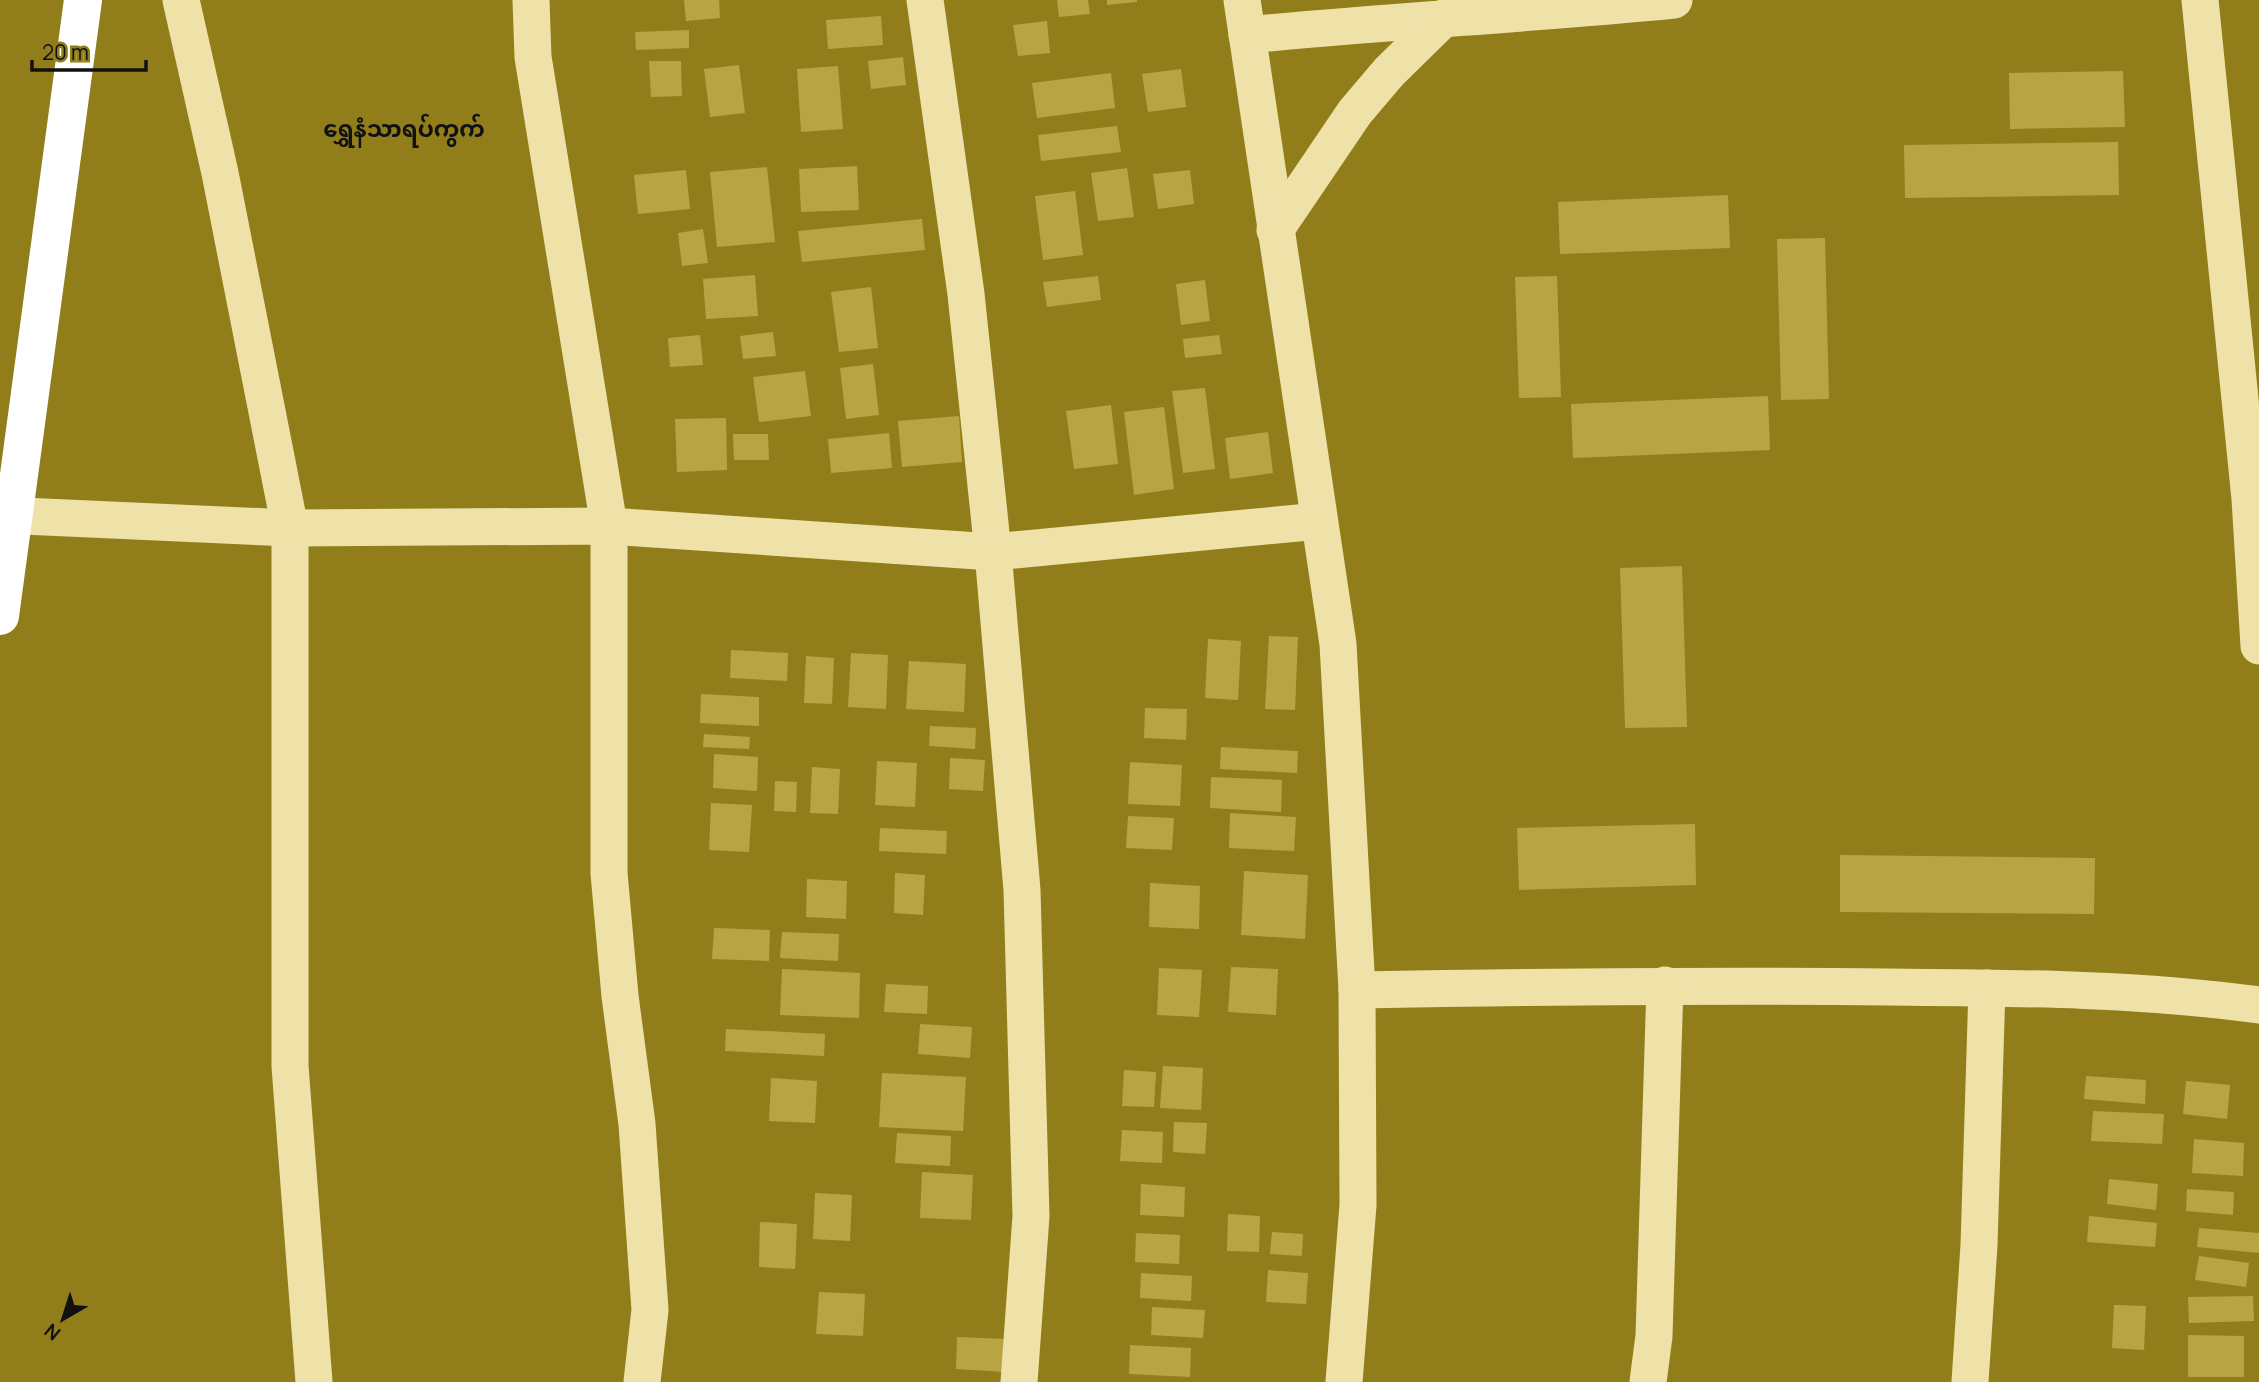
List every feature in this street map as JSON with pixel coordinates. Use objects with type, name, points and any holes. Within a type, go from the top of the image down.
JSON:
[{"type":"highway","points":[[0,616],[6,516],[83,0]]},
{"type":"street","points":[[181,0],[220,173],[290,528],[290,1066],[314,1382]]},
{"type":"street","points":[[531,0],[533,57],[609,526],[609,873],[620,996],[637,1124],[650,1310],[642,1382]]},
{"type":"street","points":[[925,0],[966,293],[993,552],[1022,903],[1031,1216],[1019,1382]]},
{"type":"street","points":[[1344,1382],[1358,1205],[1357,990],[1338,644],[1245,18],[1360,24],[1552,6],[1674,0]]},
{"type":"street","points":[[2200,0],[2250,499],[2259,646]]},
{"type":"street","points":[[1275,230],[1355,112],[1389,72],[1444,18]]},
{"type":"street","points":[[6,516],[290,528],[609,526],[993,552],[1319,521]]},
{"type":"street","points":[[1357,990],[1665,985],[1987,988],[2193,996],[2259,1004]]},
{"type":"street","points":[[1648,1382],[1654,1336],[1665,985]]},
{"type":"street","points":[[1970,1382],[1979,1245],[1987,988]]},
{"type":"building","points":[[684,0],[719,0],[720,18],[686,21]]},
{"type":"building","points":[[1057,0],[1088,0],[1090,14],[1059,17]]},
{"type":"building","points":[[1107,0],[1137,0],[1137,2],[1107,5]]},
{"type":"building","points":[[881,16],[883,45],[828,49],[826,20]]},
{"type":"building","points":[[1047,21],[1050,53],[1018,56],[1013,25]]},
{"type":"building","points":[[689,30],[689,48],[636,50],[635,32]]},
{"type":"building","points":[[903,57],[906,85],[871,89],[868,61]]},
{"type":"building","points":[[649,61],[681,61],[682,96],[651,97]]},
{"type":"building","points":[[739,65],[745,113],[710,117],[704,69]]},
{"type":"building","points":[[838,66],[843,129],[801,132],[797,69]]},
{"type":"building","points":[[1181,69],[1186,107],[1148,112],[1142,74]]},
{"type":"building","points":[[2123,71],[2125,127],[2010,129],[2009,73]]},
{"type":"building","points":[[1111,73],[1115,108],[1037,118],[1032,83]]},
{"type":"building","points":[[1117,126],[1121,152],[1041,161],[1038,135]]},
{"type":"building","points":[[2118,142],[2119,195],[1905,198],[1904,145]]},
{"type":"building","points":[[857,166],[859,210],[801,212],[799,169]]},
{"type":"building","points":[[767,167],[775,242],[717,247],[710,172]]},
{"type":"building","points":[[1127,168],[1134,217],[1098,221],[1091,173]]},
{"type":"building","points":[[686,170],[690,209],[638,214],[634,175]]},
{"type":"building","points":[[1190,170],[1194,204],[1158,209],[1153,174]]},
{"type":"building","points":[[1075,191],[1083,255],[1043,260],[1035,196]]},
{"type":"building","points":[[1728,195],[1730,248],[1560,254],[1558,202]]},
{"type":"building","points":[[922,219],[925,250],[802,262],[798,231]]},
{"type":"building","points":[[703,229],[708,263],[682,266],[678,233]]},
{"type":"building","points":[[1825,238],[1829,399],[1781,400],[1777,239]]},
{"type":"building","points":[[755,275],[758,316],[706,319],[703,279]]},
{"type":"building","points":[[1098,276],[1101,300],[1047,307],[1043,282]]},
{"type":"building","points":[[1557,276],[1561,397],[1519,398],[1515,277]]},
{"type":"building","points":[[1205,280],[1210,321],[1181,325],[1176,284]]},
{"type":"building","points":[[871,287],[878,348],[839,352],[831,292]]},
{"type":"building","points":[[773,332],[776,356],[743,359],[740,336]]},
{"type":"building","points":[[700,335],[703,365],[670,367],[668,338]]},
{"type":"building","points":[[1219,335],[1222,354],[1185,358],[1183,339]]},
{"type":"building","points":[[873,364],[879,415],[846,419],[840,368]]},
{"type":"building","points":[[805,371],[811,416],[759,422],[753,377]]},
{"type":"building","points":[[1205,388],[1215,469],[1183,473],[1172,391]]},
{"type":"building","points":[[1768,396],[1770,450],[1573,458],[1571,404]]},
{"type":"building","points":[[1111,405],[1118,464],[1074,469],[1066,411]]},
{"type":"building","points":[[1164,407],[1174,489],[1134,495],[1124,412]]},
{"type":"building","points":[[959,416],[962,462],[902,467],[898,421]]},
{"type":"building","points":[[726,418],[727,470],[677,472],[675,419]]},
{"type":"building","points":[[1268,432],[1273,473],[1230,479],[1225,438]]},
{"type":"building","points":[[889,433],[892,468],[831,473],[828,439]]},
{"type":"building","points":[[733,434],[768,434],[769,460],[734,460]]},
{"type":"building","points":[[1682,566],[1687,727],[1625,728],[1620,568]]},
{"type":"building","points":[[1269,636],[1298,637],[1295,710],[1265,709]]},
{"type":"building","points":[[1208,639],[1241,641],[1238,700],[1205,698]]},
{"type":"building","points":[[731,650],[788,653],[787,681],[730,678]]},
{"type":"building","points":[[851,653],[888,655],[886,709],[848,707]]},
{"type":"building","points":[[806,656],[834,658],[832,704],[804,703]]},
{"type":"building","points":[[909,661],[966,664],[964,712],[906,709]]},
{"type":"building","points":[[701,694],[759,697],[759,726],[700,723]]},
{"type":"building","points":[[1145,708],[1187,709],[1186,740],[1144,738]]},
{"type":"building","points":[[930,726],[976,728],[975,749],[929,746]]},
{"type":"building","points":[[704,734],[750,737],[749,749],[703,747]]},
{"type":"building","points":[[1221,747],[1298,751],[1297,773],[1220,769]]},
{"type":"building","points":[[714,754],[758,757],[757,791],[713,788]]},
{"type":"building","points":[[950,758],[985,760],[983,791],[949,789]]},
{"type":"building","points":[[877,761],[917,763],[915,807],[875,805]]},
{"type":"building","points":[[1130,762],[1182,765],[1180,806],[1128,804]]},
{"type":"building","points":[[812,767],[840,769],[838,814],[810,813]]},
{"type":"building","points":[[1211,777],[1282,780],[1281,812],[1210,808]]},
{"type":"building","points":[[775,781],[797,782],[796,812],[774,811]]},
{"type":"building","points":[[711,803],[752,805],[749,852],[709,850]]},
{"type":"building","points":[[1230,813],[1296,817],[1294,851],[1229,848]]},
{"type":"building","points":[[1128,816],[1174,818],[1172,850],[1126,848]]},
{"type":"building","points":[[1695,824],[1696,885],[1519,890],[1517,828]]},
{"type":"building","points":[[880,828],[947,831],[946,854],[879,851]]},
{"type":"building","points":[[1840,855],[2095,858],[2094,914],[1840,912]]},
{"type":"building","points":[[1244,871],[1308,875],[1305,939],[1241,935]]},
{"type":"building","points":[[895,873],[925,875],[923,915],[894,913]]},
{"type":"building","points":[[807,879],[847,881],[846,919],[806,917]]},
{"type":"building","points":[[1150,883],[1200,886],[1199,929],[1149,927]]},
{"type":"building","points":[[714,928],[770,930],[769,961],[712,959]]},
{"type":"building","points":[[782,932],[839,934],[838,961],[780,958]]},
{"type":"building","points":[[1231,967],[1278,969],[1276,1015],[1228,1012]]},
{"type":"building","points":[[1159,968],[1202,970],[1199,1017],[1157,1015]]},
{"type":"building","points":[[782,969],[860,973],[859,1018],[780,1015]]},
{"type":"building","points":[[886,984],[928,986],[927,1014],[884,1012]]},
{"type":"building","points":[[920,1024],[972,1027],[970,1058],[918,1054]]},
{"type":"building","points":[[726,1029],[825,1034],[824,1056],[725,1051]]},
{"type":"building","points":[[1163,1066],[1203,1068],[1201,1110],[1160,1108]]},
{"type":"building","points":[[1124,1070],[1156,1072],[1154,1107],[1122,1106]]},
{"type":"building","points":[[882,1073],[966,1077],[963,1131],[879,1127]]},
{"type":"building","points":[[2086,1076],[2146,1080],[2145,1104],[2084,1099]]},
{"type":"building","points":[[771,1078],[817,1081],[815,1123],[769,1121]]},
{"type":"building","points":[[2186,1081],[2230,1085],[2227,1119],[2183,1114]]},
{"type":"building","points":[[2093,1111],[2164,1114],[2162,1144],[2091,1141]]},
{"type":"building","points":[[1174,1122],[1207,1123],[1205,1154],[1173,1152]]},
{"type":"building","points":[[1122,1130],[1163,1132],[1162,1163],[1120,1161]]},
{"type":"building","points":[[897,1133],[951,1136],[950,1166],[895,1163]]},
{"type":"building","points":[[2194,1139],[2244,1143],[2243,1176],[2192,1173]]},
{"type":"building","points":[[922,1172],[973,1175],[971,1220],[920,1218]]},
{"type":"building","points":[[2109,1179],[2158,1184],[2156,1210],[2107,1204]]},
{"type":"building","points":[[1141,1184],[1185,1187],[1184,1217],[1140,1215]]},
{"type":"building","points":[[2187,1189],[2234,1192],[2233,1215],[2186,1211]]},
{"type":"building","points":[[815,1193],[852,1195],[850,1241],[813,1239]]},
{"type":"building","points":[[1228,1214],[1260,1216],[1259,1252],[1227,1251]]},
{"type":"building","points":[[2089,1216],[2157,1223],[2155,1247],[2087,1242]]},
{"type":"building","points":[[760,1222],[797,1224],[795,1269],[759,1267]]},
{"type":"building","points":[[2199,1228],[2259,1233],[2259,1253],[2197,1247]]},
{"type":"building","points":[[1272,1232],[1303,1234],[1302,1256],[1270,1254]]},
{"type":"building","points":[[1136,1233],[1180,1235],[1179,1264],[1135,1262]]},
{"type":"building","points":[[2199,1256],[2249,1263],[2246,1287],[2195,1280]]},
{"type":"building","points":[[1268,1270],[1308,1273],[1306,1304],[1266,1302]]},
{"type":"building","points":[[1141,1273],[1192,1276],[1191,1301],[1140,1298]]},
{"type":"building","points":[[819,1292],[865,1294],[863,1336],[816,1334]]},
{"type":"building","points":[[2253,1296],[2254,1321],[2189,1323],[2188,1297]]},
{"type":"building","points":[[2114,1305],[2146,1306],[2144,1350],[2112,1348]]},
{"type":"building","points":[[1152,1307],[1205,1310],[1203,1338],[1151,1335]]},
{"type":"building","points":[[2188,1335],[2244,1336],[2244,1377],[2188,1377]]},
{"type":"building","points":[[957,1337],[1007,1339],[1006,1372],[956,1369]]},
{"type":"building","points":[[1130,1345],[1191,1348],[1190,1377],[1129,1374]]},
{"type":"district","name":"ရွှေနံသာရပ်ကွက်","points":[[404,128]]}]
